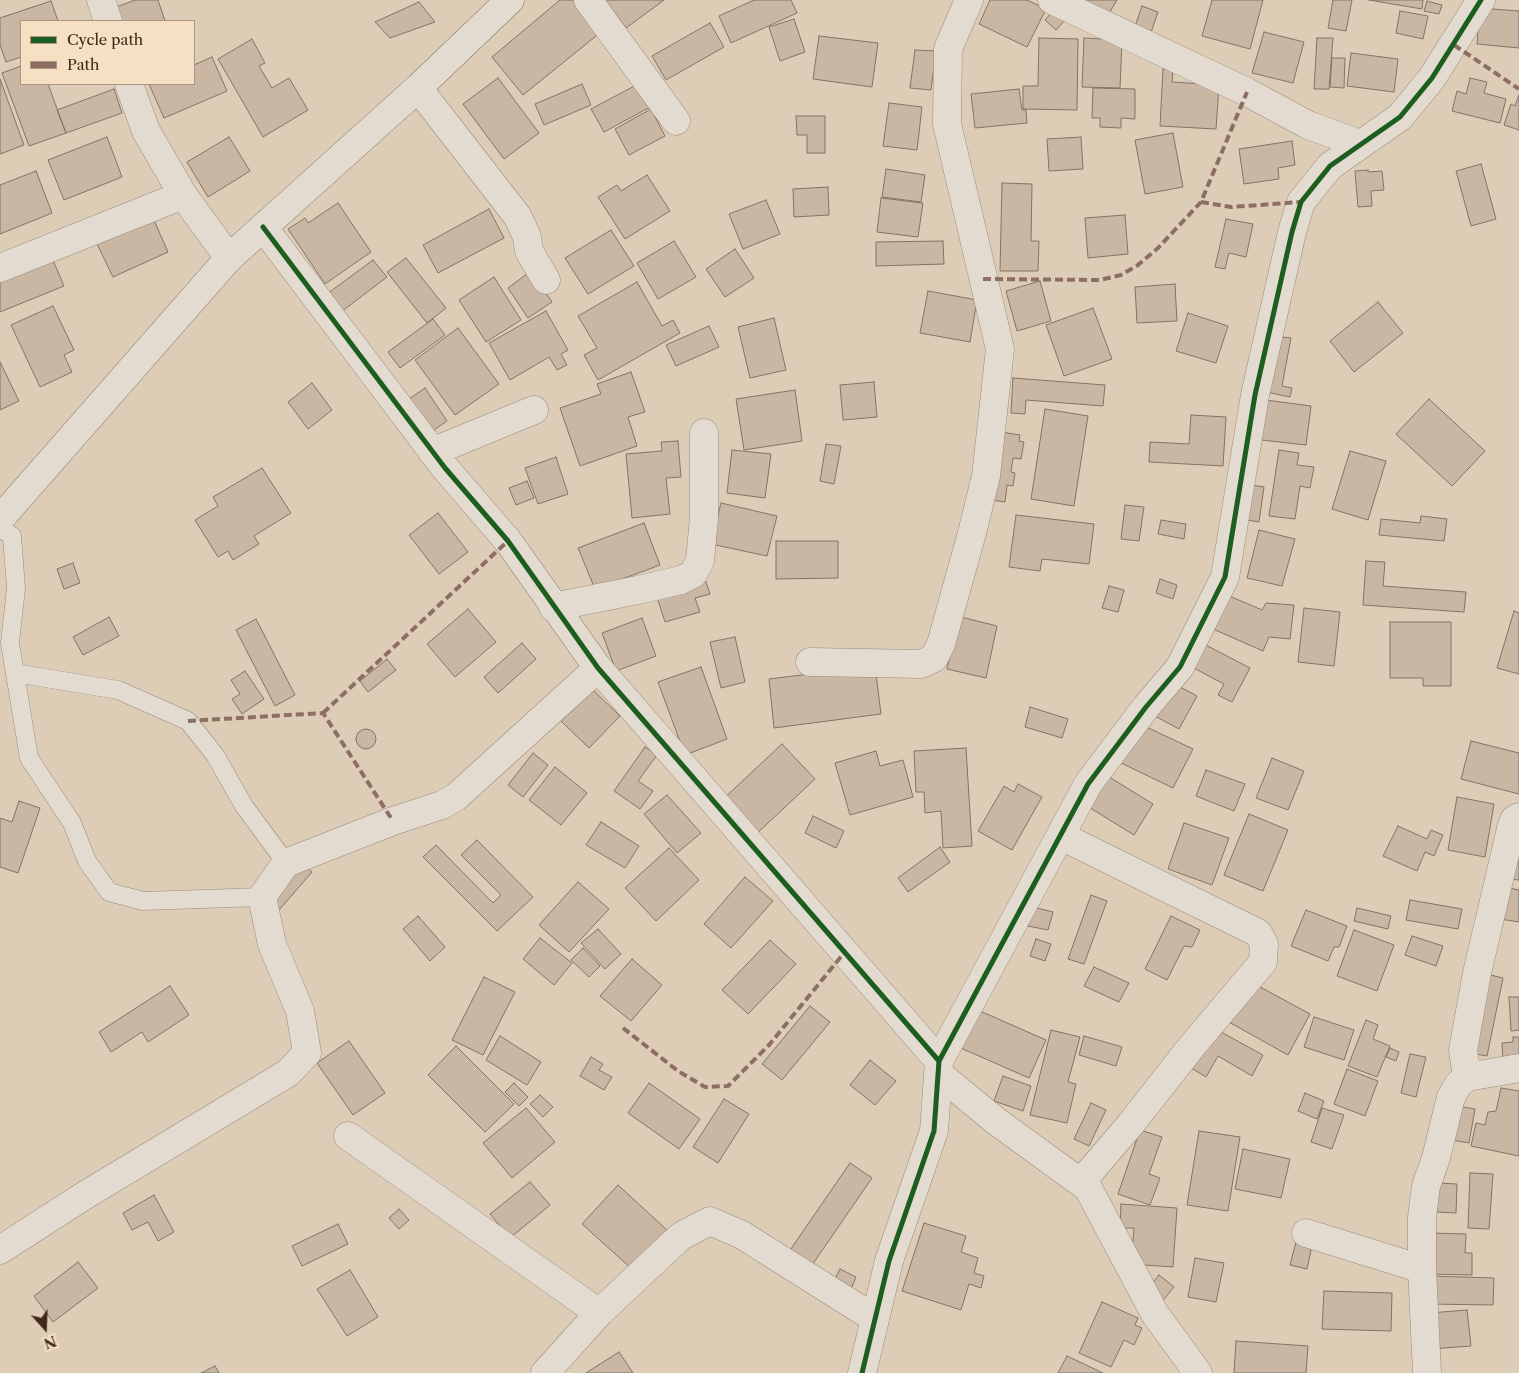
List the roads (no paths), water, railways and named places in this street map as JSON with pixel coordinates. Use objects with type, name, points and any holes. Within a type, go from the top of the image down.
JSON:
[{"type":"street","points":[[101,0],[108,20]]},
{"type":"street","points":[[0,519],[229,258],[418,88],[510,0]]},
{"type":"street","points":[[588,0],[676,121]]},
{"type":"street","points":[[810,662],[921,664],[934,658],[941,644],[986,476],[1000,349],[947,124],[948,49],[969,0]]},
{"type":"street","points":[[1052,0],[1247,92],[1308,125],[1360,144]]},
{"type":"street","points":[[862,1373],[889,1261],[934,1131],[939,1068],[1088,784],[1146,707],[1180,667],[1225,577],[1255,395],[1292,232],[1301,202],[1330,166],[1400,117],[1432,78],[1481,0]]},
{"type":"street","points":[[129,85],[146,130],[183,195],[229,258]]},
{"type":"street","points":[[418,88],[518,217],[527,237],[529,251],[546,280]]},
{"type":"street","points":[[0,268],[183,195]]},
{"type":"street","points":[[263,227],[432,452],[508,541],[598,668],[939,1068],[996,1121],[1082,1181],[1103,1213],[1155,1314],[1198,1373]]},
{"type":"street","points":[[432,452],[534,410]]},
{"type":"street","points":[[553,607],[681,580],[693,574],[700,561],[704,518],[704,433]]},
{"type":"street","points":[[0,1250],[96,1189],[288,1073],[307,1054],[300,1012],[272,944],[262,897],[286,863],[393,821],[442,805],[456,797],[598,668]]},
{"type":"street","points":[[1467,1076],[1463,1050],[1477,973],[1511,829],[1514,820],[1519,817]]},
{"type":"street","points":[[1061,836],[1258,933],[1264,944],[1262,962],[1192,1046],[1130,1125],[1082,1181]]},
{"type":"street","points":[[1427,1373],[1422,1268],[1422,1217],[1426,1186],[1436,1158],[1451,1097],[1458,1085],[1467,1076],[1519,1068]]},
{"type":"street","points":[[348,1136],[599,1312]]},
{"type":"street","points":[[545,1373],[599,1312],[680,1236],[710,1221],[742,1235],[874,1318]]},
{"type":"street","points":[[1306,1233],[1422,1268]]},
{"type":"lane","points":[[0,528],[12,536],[16,588],[10,643],[29,758],[72,823],[87,861],[109,892],[144,901],[262,897]]},
{"type":"lane","points":[[14,673],[118,690],[188,720],[215,755],[244,806],[286,863]]}]
